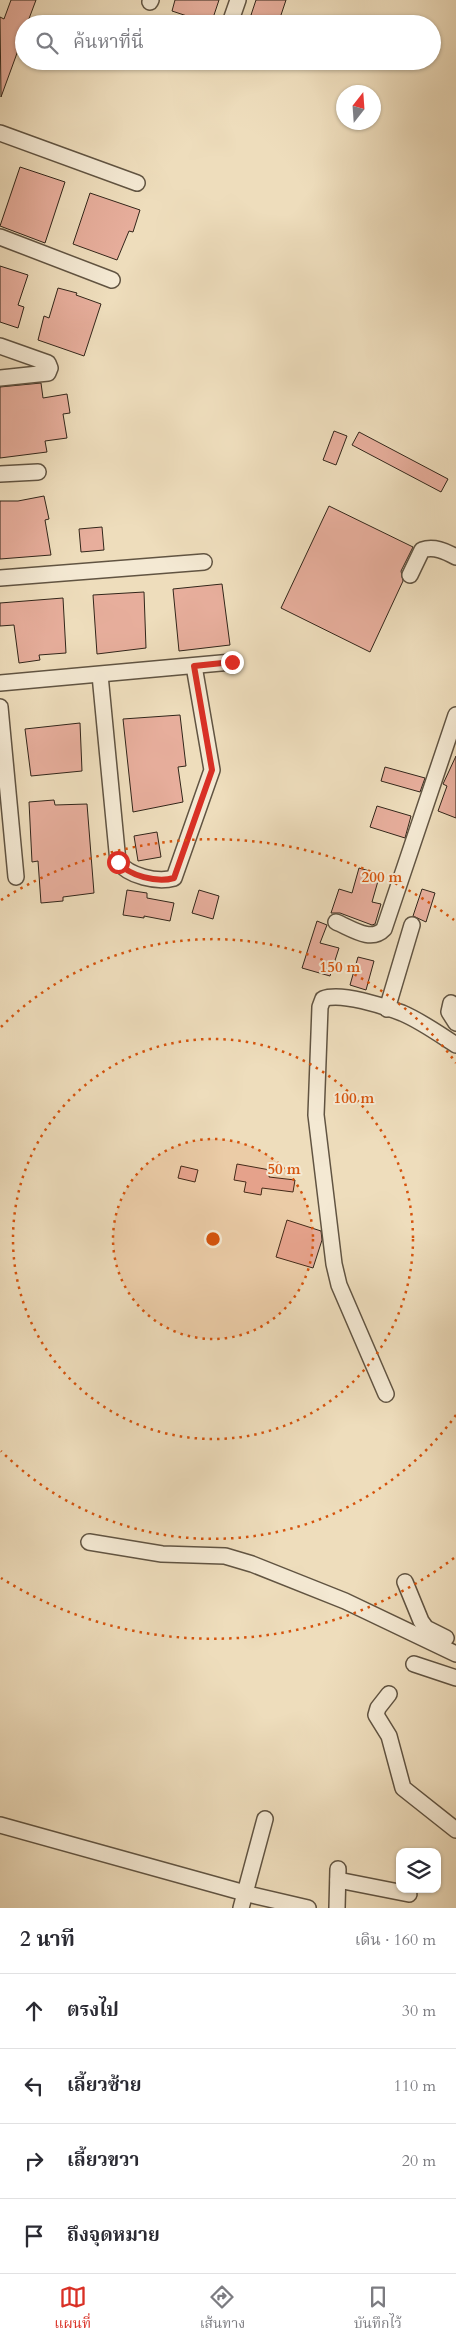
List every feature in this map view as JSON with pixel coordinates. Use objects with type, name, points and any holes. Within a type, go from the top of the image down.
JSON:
[{"type":"street","points":[[233,15],[238,0]]},
{"type":"street","points":[[0,133],[137,183]]},
{"type":"street","points":[[0,237],[112,280]]},
{"type":"street","points":[[0,346],[48,363],[50,368],[48,373],[0,378]]},
{"type":"street","points":[[0,474],[38,472]]},
{"type":"street","points":[[410,575],[422,550],[429,547],[445,551],[456,557]]},
{"type":"street","points":[[0,578],[204,562]]},
{"type":"street","points":[[0,683],[232,662]]},
{"type":"street","points":[[100,675],[118,862],[124,870],[163,881],[174,878],[212,770],[194,666]]},
{"type":"street","points":[[0,707],[16,877]]},
{"type":"street","points":[[336,922],[371,936],[379,934],[384,929],[456,715]]},
{"type":"street","points":[[387,1009],[412,925]]},
{"type":"street","points":[[386,1394],[339,1285],[316,1114],[320,1007],[323,999],[331,996],[344,997],[387,1009],[414,1019],[456,1045]]},
{"type":"street","points":[[451,1003],[449,1012],[456,1023]]},
{"type":"street","points":[[88,1542],[162,1554],[225,1556],[252,1564],[345,1601],[456,1654]]},
{"type":"street","points":[[405,1582],[421,1622],[426,1628],[456,1643]]},
{"type":"street","points":[[414,1664],[456,1678]]},
{"type":"street","points":[[389,1694],[378,1708],[376,1715],[389,1736],[403,1788],[456,1830]]},
{"type":"street","points":[[243,1901],[265,1819]]},
{"type":"street","points":[[0,1825],[243,1901],[308,1908]]},
{"type":"street","points":[[338,1908],[338,1874],[409,1894]]},
{"type":"building","points":[[11,0],[36,0],[30,15],[15,15],[15,59],[1,97],[0,17],[4,19]]},
{"type":"building","points":[[175,0],[219,0],[214,15],[184,15],[172,11]]},
{"type":"building","points":[[256,0],[286,0],[281,15],[251,15]]},
{"type":"building","points":[[20,167],[65,182],[45,243],[0,226]]},
{"type":"building","points":[[90,193],[140,210],[133,232],[129,231],[117,260],[73,244]]},
{"type":"building","points":[[0,266],[28,275],[18,305],[24,307],[18,328],[0,322]]},
{"type":"building","points":[[58,288],[77,293],[76,295],[101,304],[84,356],[38,340],[44,316],[49,318]]},
{"type":"building","points":[[41,383],[43,398],[67,394],[70,413],[63,414],[67,438],[45,441],[47,452],[0,458],[0,387]]},
{"type":"building","points":[[334,431],[347,436],[336,465],[323,460]]},
{"type":"building","points":[[359,432],[448,479],[441,492],[352,445]]},
{"type":"building","points":[[44,496],[49,519],[45,520],[51,555],[0,559],[0,501],[18,501]]},
{"type":"building","points":[[329,506],[413,547],[401,571],[403,581],[370,652],[281,608]]},
{"type":"building","points":[[102,527],[104,550],[81,552],[79,529]]},
{"type":"building","points":[[222,584],[230,645],[179,651],[173,589]]},
{"type":"building","points":[[144,592],[146,648],[97,654],[93,595]]},
{"type":"building","points":[[63,598],[66,653],[39,655],[40,660],[19,663],[14,625],[0,626],[0,603]]},
{"type":"building","points":[[180,715],[186,766],[178,767],[183,802],[133,812],[123,719]]},
{"type":"building","points":[[80,723],[82,771],[31,776],[25,729]]},
{"type":"building","points":[[456,756],[456,818],[438,811],[447,786],[443,784]]},
{"type":"building","points":[[385,767],[425,778],[420,792],[381,781]]},
{"type":"building","points":[[54,800],[55,805],[87,804],[94,893],[63,897],[63,901],[41,903],[38,861],[32,862],[29,802]]},
{"type":"building","points":[[377,806],[411,816],[405,838],[370,827]]},
{"type":"building","points":[[157,832],[161,857],[138,861],[134,836]]},
{"type":"building","points":[[359,868],[380,874],[372,902],[381,904],[375,924],[372,925],[340,913],[331,913],[339,889],[352,893]]},
{"type":"building","points":[[422,889],[435,893],[426,922],[413,916]]},
{"type":"building","points":[[127,890],[147,893],[147,898],[174,903],[170,921],[144,916],[144,918],[123,915]]},
{"type":"building","points":[[199,890],[219,896],[213,919],[192,913]]},
{"type":"building","points":[[317,921],[327,925],[320,943],[339,948],[330,976],[302,968]]},
{"type":"building","points":[[358,957],[374,961],[366,990],[350,985]]},
{"type":"building","points":[[237,1164],[270,1170],[269,1177],[295,1180],[293,1192],[262,1188],[261,1195],[244,1192],[246,1182],[234,1180]]},
{"type":"building","points":[[181,1166],[198,1170],[195,1182],[178,1178]]},
{"type":"building","points":[[287,1220],[321,1231],[322,1240],[313,1268],[276,1257]]},
{"type":"route","points":[[118,862],[124,870],[144,876],[163,881],[174,878],[212,770],[194,666],[232,662]]}]
